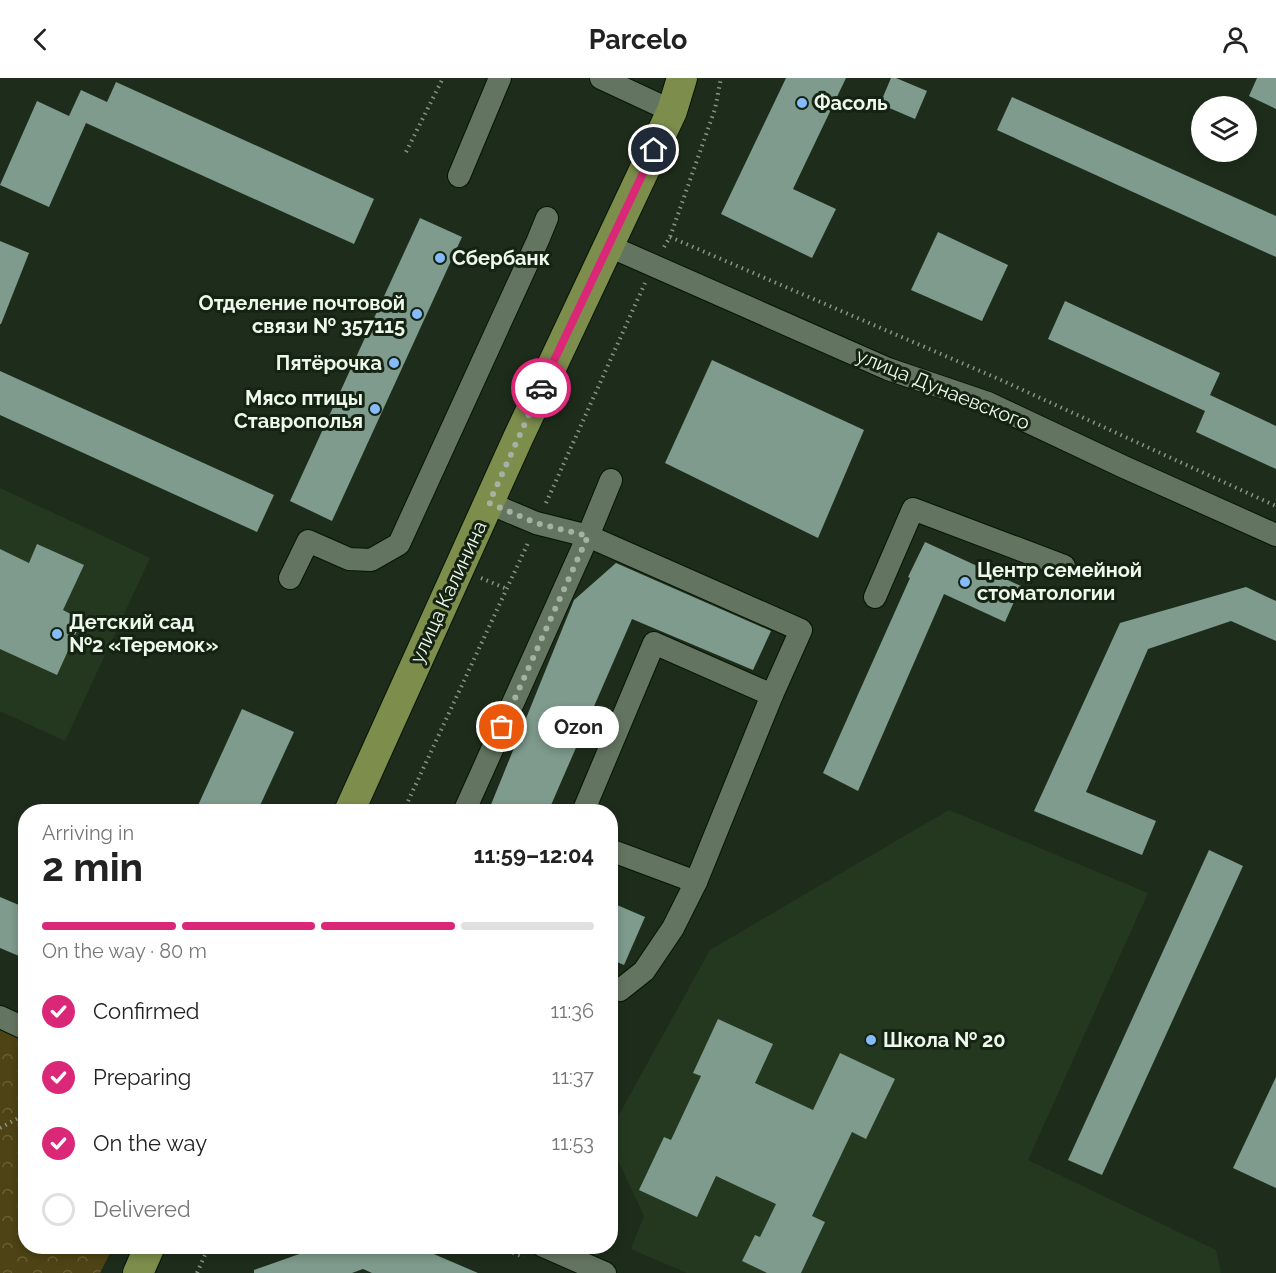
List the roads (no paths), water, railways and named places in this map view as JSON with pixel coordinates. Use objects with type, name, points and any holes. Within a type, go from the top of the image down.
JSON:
[{"type":"main road","name":"улица Калинина","points":[[353,804],[522,428],[672,111],[682,78]]},
{"type":"main road","points":[[138,1273],[146,1254]]},
{"type":"street","points":[[459,176],[500,78]]},
{"type":"street","points":[[601,78],[672,111]]},
{"type":"street","points":[[290,578],[308,540],[348,559],[370,560],[399,544],[547,218]]},
{"type":"street","name":"улица Дунаевского","points":[[609,246],[888,369],[988,403],[1276,535]]},
{"type":"street","points":[[468,804],[611,480]]},
{"type":"street","points":[[489,503],[536,523],[588,536],[801,630],[696,882],[673,928],[644,971],[620,990],[618,989]]},
{"type":"street","points":[[875,597],[913,509],[1064,566]]},
{"type":"street","points":[[586,804],[654,643],[772,695]]},
{"type":"street","points":[[618,853],[696,882]]},
{"type":"street","points":[[0,1017],[18,1025]]},
{"type":"street","points":[[561,1254],[605,1273]]},
{"type":"place","name":"Фасоль","points":[[802,103]]},
{"type":"place","name":"Сбербанк","points":[[440,258]]},
{"type":"place","name":"Отделение почтовой связи № 357115","points":[[417,314]]},
{"type":"place","name":"Пятёрочка","points":[[394,363]]},
{"type":"place","name":"Мясо птицы Ставрополья","points":[[375,409]]},
{"type":"place","name":"Центр cемейной cтоматологии","points":[[965,582]]},
{"type":"place","name":"Детский сад №2 «Теремок»","points":[[57,634]]},
{"type":"place","name":"Ozon","points":[[502,727]]},
{"type":"place","name":"Школа № 20","points":[[871,1040]]}]
